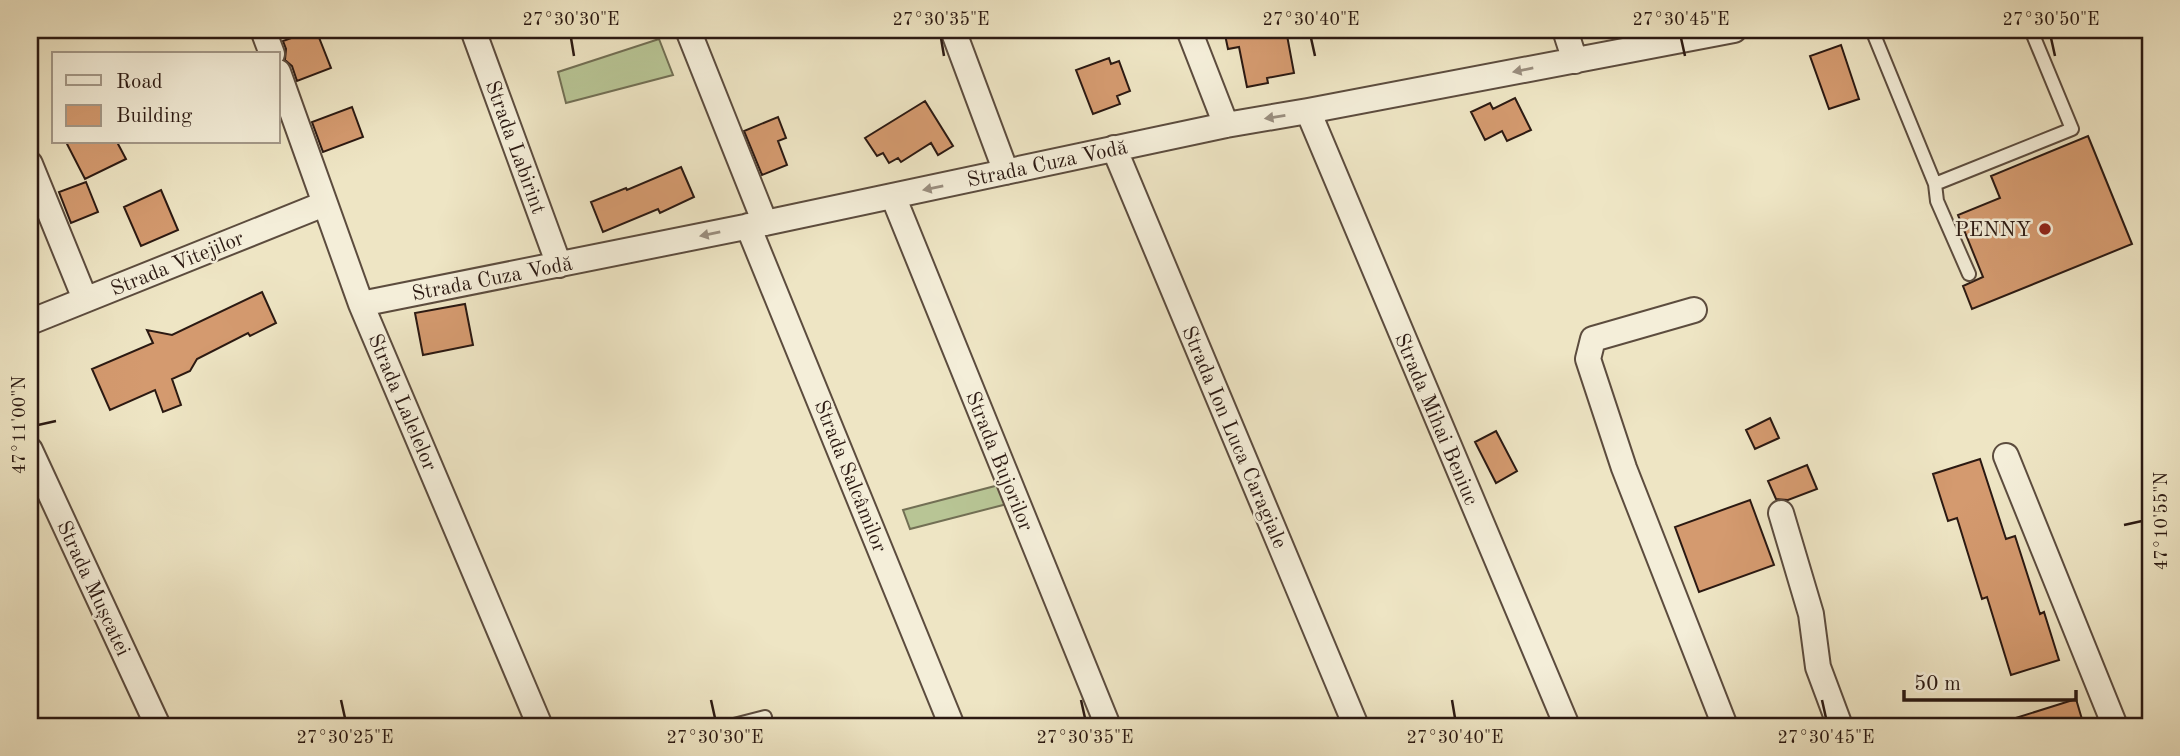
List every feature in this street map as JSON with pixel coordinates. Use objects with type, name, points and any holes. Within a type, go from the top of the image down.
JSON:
[{"type":"street","points":[[264,30],[271,52]]},
{"type":"street","name":"Strada Labirint","points":[[473,30],[559,265]]},
{"type":"street","name":"Strada Salcâmilor","points":[[688,30],[756,224],[952,726]]},
{"type":"street","points":[[953,30],[1006,172]]},
{"type":"street","points":[[1189,30],[1226,125]]},
{"type":"street","points":[[1565,30],[1575,61]]},
{"type":"street","name":"Strada Cuza Vodă","points":[[361,304],[1226,125],[1734,30]]},
{"type":"street","name":"Strada Lalelelor","points":[[280,78],[361,304],[540,726]]},
{"type":"street","name":"Strada Mihai Beniuc","points":[[1307,111],[1567,726]]},
{"type":"street","name":"Strada Ion Luca Caragiale","points":[[1114,148],[1356,726]]},
{"type":"street","points":[[30,164],[85,299]]},
{"type":"street","name":"Strada Bujorilor","points":[[893,196],[1108,726]]},
{"type":"street","name":"Strada Vitejilor","points":[[30,322],[324,204]]},
{"type":"street","points":[[1694,310],[1593,340],[1588,359],[1624,468],[1725,726]]},
{"type":"street","name":"Strada Mușcatei","points":[[30,450],[158,726]]},
{"type":"street","points":[[2006,456],[2115,726]]},
{"type":"street","points":[[1782,513],[1811,614],[1818,667],[1840,726]]},
{"type":"lane","points":[[1872,30],[1935,184],[1937,201],[1969,275]]},
{"type":"lane","points":[[1935,184],[2072,129],[2031,30]]},
{"type":"lane","points":[[730,726],[765,717]]},
{"type":"green space","points":[[659,39],[673,75],[566,103],[558,72]]},
{"type":"green space","points":[[999,485],[1007,504],[910,529],[903,510]]},
{"type":"building","points":[[316,30],[331,68],[297,81],[292,66],[285,60],[286,49],[283,41]]},
{"type":"building","points":[[1224,30],[1286,30],[1294,73],[1267,78],[1268,83],[1247,87],[1239,47],[1228,49]]},
{"type":"building","points":[[1841,45],[1859,99],[1829,109],[1810,56]]},
{"type":"building","points":[[1109,58],[1111,64],[1119,61],[1130,91],[1117,96],[1120,104],[1093,114],[1076,70]]},
{"type":"building","points":[[1515,98],[1531,130],[1507,141],[1502,131],[1485,140],[1471,112],[1490,103],[1493,109]]},
{"type":"building","points":[[925,101],[953,146],[938,155],[931,143],[901,162],[898,158],[889,163],[883,153],[877,156],[865,138]]},
{"type":"building","points":[[352,107],[363,137],[323,152],[312,122]]},
{"type":"building","points":[[778,117],[786,138],[778,141],[787,165],[762,175],[744,131]]},
{"type":"building","name":"PENNY","points":[[2088,136],[2132,244],[1972,309],[1963,286],[1983,277],[1958,215],[2000,198],[1991,176]]},
{"type":"building","points":[[67,144],[118,144],[126,159],[85,179]]},
{"type":"building","points":[[681,167],[694,197],[660,213],[658,209],[603,232],[591,202]]},
{"type":"building","points":[[86,182],[98,212],[71,223],[59,192]]},
{"type":"building","points":[[161,190],[178,230],[141,246],[124,207]]},
{"type":"building","points":[[262,292],[276,323],[250,336],[248,333],[197,359],[190,371],[172,379],[181,405],[163,412],[155,390],[110,410],[92,369],[153,343],[147,330],[172,335]]},
{"type":"building","points":[[465,304],[473,345],[423,355],[415,313]]},
{"type":"building","points":[[1770,418],[1779,438],[1755,449],[1746,430]]},
{"type":"building","points":[[1496,431],[1517,471],[1496,483],[1475,442]]},
{"type":"building","points":[[1980,459],[2006,539],[2015,536],[2040,614],[2044,612],[2059,660],[2011,675],[1987,597],[1982,599],[1957,518],[1948,521],[1933,474]]},
{"type":"building","points":[[1807,465],[1817,489],[1788,500],[1776,499],[1768,481]]},
{"type":"building","points":[[1750,500],[1774,565],[1699,592],[1675,527]]},
{"type":"building","points":[[2076,699],[2084,726],[2004,726],[2003,722]]},
{"type":"place","name":"PENNY","points":[[2045,229]]}]
